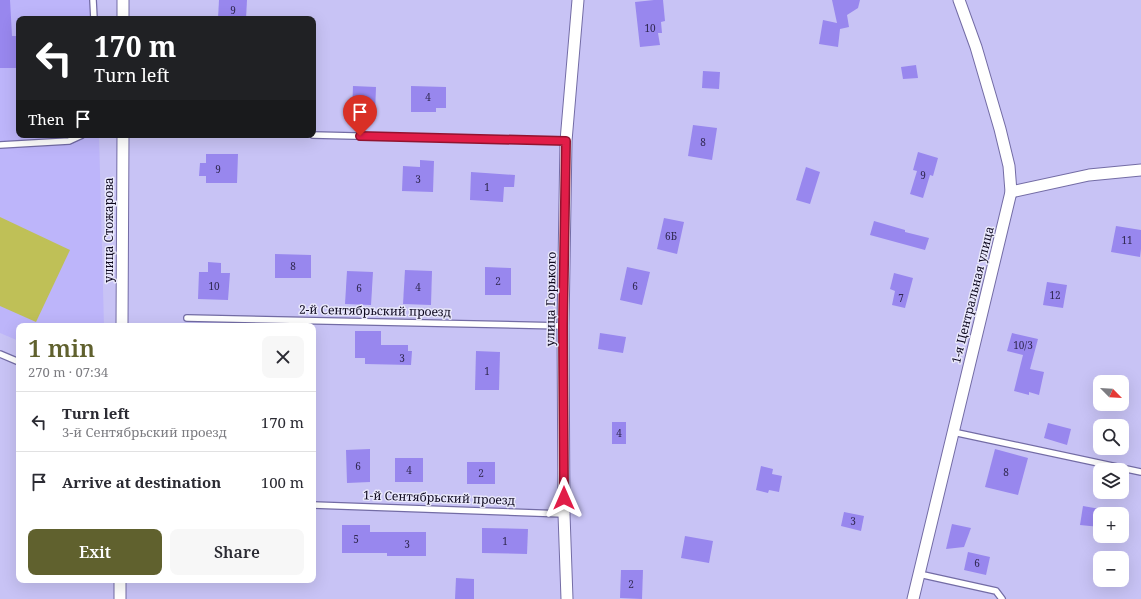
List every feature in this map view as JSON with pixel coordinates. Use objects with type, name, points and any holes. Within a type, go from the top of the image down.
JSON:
[{"type":"street","points":[[123,0],[123,16]]},
{"type":"street","name":"улица Горького","points":[[567,599],[564,514],[563,326],[566,141],[578,0]]},
{"type":"street","name":"1-я Центральная улица","points":[[913,599],[1011,192],[1010,166],[976,47],[959,0]]},
{"type":"street","name":"улица Стожарова","points":[[122,323],[123,138]]},
{"type":"street","points":[[1011,192],[1090,175],[1141,170]]},
{"type":"street","points":[[120,583],[120,599]]},
{"type":"lane","points":[[93,0],[94,16]]},
{"type":"lane","points":[[316,135],[566,141]]},
{"type":"lane","points":[[0,145],[69,141],[76,138]]},
{"type":"lane","name":"2-й Сентябрьский проезд","points":[[187,318],[563,326]]},
{"type":"lane","points":[[0,354],[16,361]]},
{"type":"lane","points":[[953,432],[1141,472]]},
{"type":"lane","name":"1-й Сентябрьский проезд","points":[[316,505],[564,514]]},
{"type":"lane","points":[[919,574],[996,591],[1002,599]]},
{"type":"shaded area","points":[[0,0],[95,0],[95,16],[16,16],[16,138],[99,138],[104,323],[16,323],[16,340],[0,333]]},
{"type":"shaded area","points":[[0,217],[70,250],[36,322],[0,306]]},
{"type":"building","points":[[0,0],[10,0],[12,36],[16,36],[16,68],[0,68]]},
{"type":"building","points":[[219,0],[247,0],[246,16],[218,16]]},
{"type":"building","points":[[663,0],[665,21],[661,22],[662,33],[658,33],[660,45],[640,47],[635,2]]},
{"type":"building","points":[[832,0],[860,0],[858,8],[847,15],[849,27],[840,29],[838,47],[819,44],[823,20],[837,23]]},
{"type":"building","points":[[916,65],[918,78],[903,79],[901,67]]},
{"type":"building","points":[[703,71],[720,72],[719,89],[702,88]]},
{"type":"building","points":[[353,86],[376,87],[375,114],[352,113]]},
{"type":"building","points":[[411,86],[446,87],[446,108],[436,108],[436,112],[411,112]]},
{"type":"building","points":[[693,125],[717,128],[712,160],[688,156]]},
{"type":"building","points":[[918,152],[938,158],[933,176],[930,175],[923,198],[910,194],[917,171],[913,170]]},
{"type":"building","points":[[206,154],[238,154],[237,183],[206,183],[206,176],[199,176],[200,163],[206,163]]},
{"type":"building","points":[[420,160],[434,161],[433,192],[402,191],[403,166],[420,167]]},
{"type":"building","points":[[806,167],[820,172],[810,204],[796,200]]},
{"type":"building","points":[[471,172],[515,175],[514,187],[504,187],[503,202],[470,200]]},
{"type":"building","points":[[664,218],[684,222],[677,254],[657,249]]},
{"type":"building","points":[[874,221],[905,230],[905,232],[929,238],[925,250],[870,235]]},
{"type":"building","points":[[1116,226],[1141,230],[1140,257],[1111,252]]},
{"type":"building","points":[[275,254],[311,255],[311,278],[275,278]]},
{"type":"building","points":[[208,262],[221,263],[221,273],[230,273],[228,300],[198,299],[199,272],[208,272]]},
{"type":"building","points":[[485,267],[511,268],[511,295],[485,295]]},
{"type":"building","points":[[627,267],[650,272],[642,305],[620,300]]},
{"type":"building","points":[[405,270],[432,271],[431,305],[403,304]]},
{"type":"building","points":[[347,271],[373,272],[371,305],[345,304]]},
{"type":"building","points":[[894,273],[913,278],[905,308],[892,305],[895,291],[890,289]]},
{"type":"building","points":[[1047,282],[1067,285],[1063,308],[1043,305]]},
{"type":"building","points":[[355,331],[381,331],[381,345],[408,345],[408,351],[412,351],[411,365],[365,364],[365,358],[355,358]]},
{"type":"building","points":[[600,333],[626,337],[623,353],[598,349]]},
{"type":"building","points":[[1012,333],[1038,339],[1030,369],[1044,372],[1039,395],[1029,392],[1029,395],[1014,391],[1023,355],[1007,351]]},
{"type":"building","points":[[476,351],[500,352],[499,390],[475,390]]},
{"type":"building","points":[[612,422],[626,422],[626,444],[612,444]]},
{"type":"building","points":[[1048,423],[1071,429],[1067,445],[1044,438]]},
{"type":"building","points":[[370,449],[370,482],[347,483],[346,450]]},
{"type":"building","points":[[995,449],[1028,458],[1018,495],[985,487]]},
{"type":"building","points":[[395,458],[423,458],[423,482],[395,482]]},
{"type":"building","points":[[467,462],[495,462],[495,484],[467,484]]},
{"type":"building","points":[[761,466],[773,469],[772,474],[782,476],[779,492],[769,490],[768,493],[756,490]]},
{"type":"building","points":[[1083,506],[1093,508],[1093,526],[1080,525]]},
{"type":"building","points":[[844,512],[864,516],[861,531],[841,526]]},
{"type":"building","points":[[952,524],[971,528],[964,547],[946,549]]},
{"type":"building","points":[[342,525],[370,525],[370,532],[426,532],[426,556],[387,556],[387,553],[342,553]]},
{"type":"building","points":[[482,528],[528,529],[527,554],[482,553]]},
{"type":"building","points":[[685,536],[713,541],[709,563],[681,558]]},
{"type":"building","points":[[968,552],[990,557],[986,575],[964,570]]},
{"type":"building","points":[[621,570],[643,570],[642,599],[620,598]]},
{"type":"building","points":[[456,578],[474,579],[474,599],[455,599]]},
{"type":"route","points":[[360,136],[566,141],[563,326],[564,498]]}]
